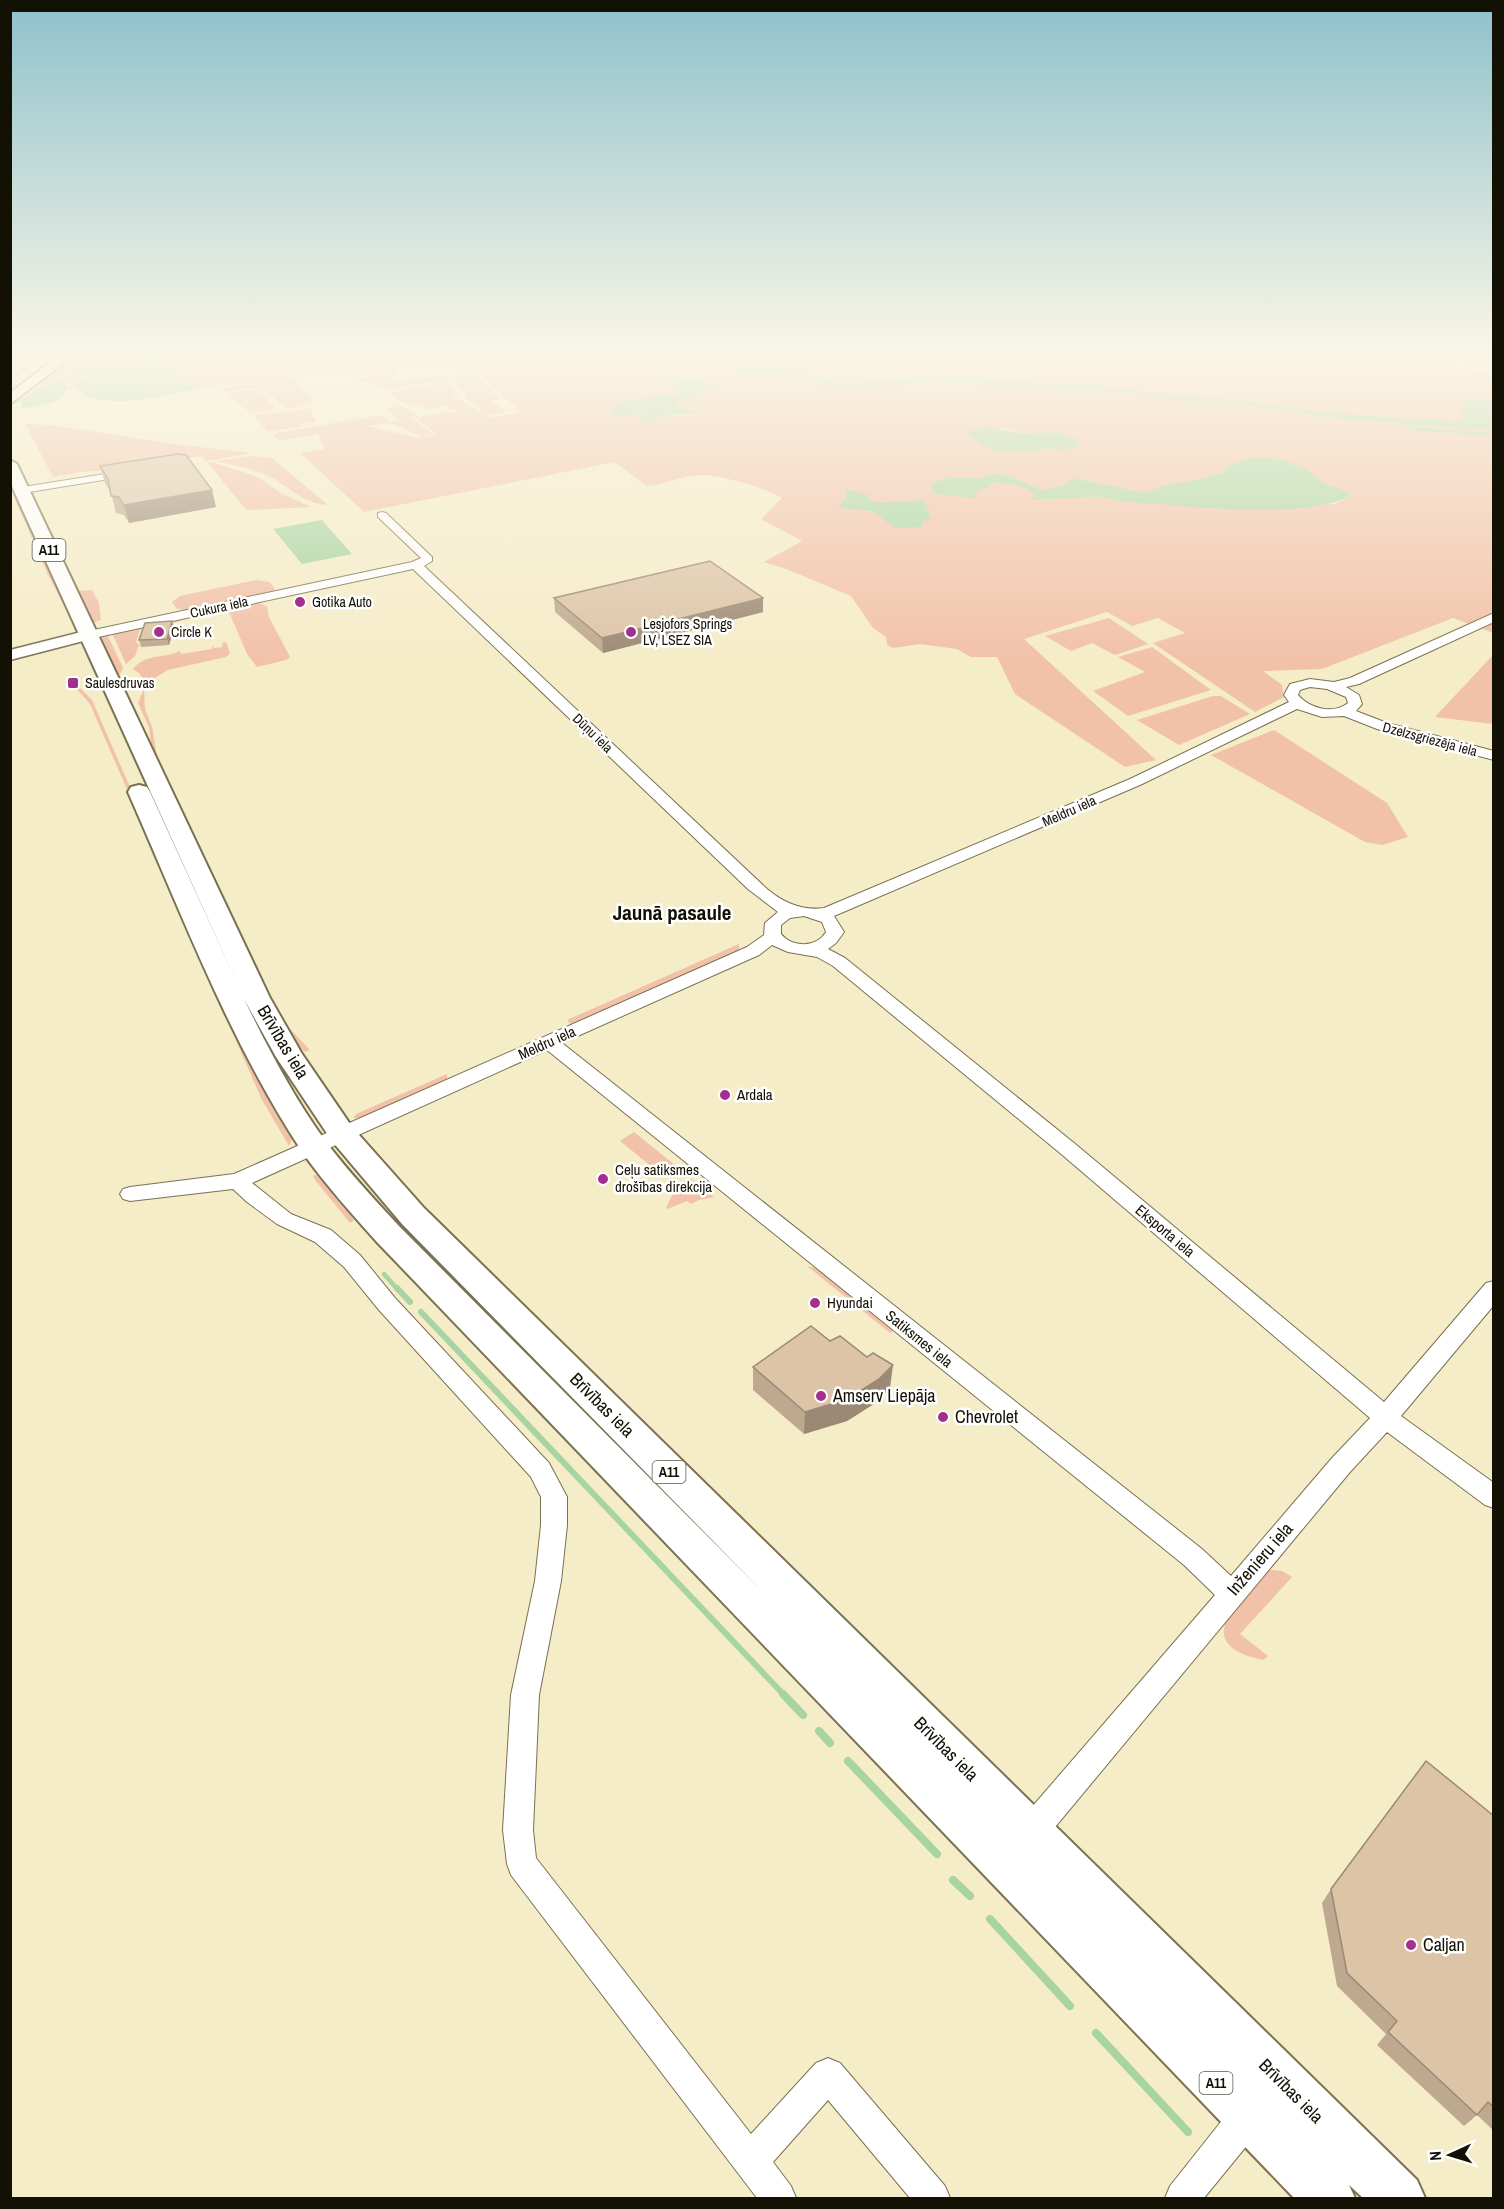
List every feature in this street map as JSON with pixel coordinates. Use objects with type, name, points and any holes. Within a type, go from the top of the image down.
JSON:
[{"type":"highway","name":"Brīvības iela","points":[[10,464],[17,495],[48,586]]},
{"type":"highway","name":"Brīvības iela","points":[[17,495],[74,631],[257,998],[290,1057],[328,1140],[387,1233],[1329,2199]]},
{"type":"highway","name":"Brīvības iela","points":[[328,1140],[413,1216],[1399,2199]]},
{"type":"main road","name":"Cukura iela","points":[[10,655],[74,631]]},
{"type":"street","points":[[17,495],[142,471]]},
{"type":"street","name":"Dūņu iela","points":[[382,515],[422,562],[772,900],[787,911],[795,912]]},
{"type":"street","name":"Cukura iela","points":[[74,631],[422,562]]},
{"type":"street","points":[[1297,707],[1291,695],[1295,687],[1310,683],[1344,686],[1494,617]]},
{"type":"street","points":[[1344,686],[1355,699],[1348,710]]},
{"type":"street","name":"Meldru iela","points":[[825,918],[835,916],[849,904],[1135,782],[1297,707]]},
{"type":"street","name":"Dzelzsgriezēja iela","points":[[1297,707],[1329,712],[1348,710],[1382,726],[1494,756]]},
{"type":"street","name":"Dūņu iela","points":[[772,900],[778,911],[778,919]]},
{"type":"street","points":[[780,942],[771,928],[778,919],[795,912],[825,918],[835,932],[828,942]]},
{"type":"street","name":"Meldru iela","points":[[130,1194],[238,1181],[753,951],[780,942],[807,949],[828,942]]},
{"type":"street","name":"Eksporta iela","points":[[828,942],[838,962]]},
{"type":"street","name":"Eksporta iela","points":[[807,949],[823,953],[838,962],[1067,1148],[1386,1418],[1494,1497]]},
{"type":"street","name":"Satiksmes iela","points":[[549,1042],[1184,1550],[1231,1593]]},
{"type":"street","points":[[238,1181],[254,1197],[284,1219],[323,1236],[352,1261],[394,1312],[540,1470],[554,1497],[554,1525],[548,1581],[525,1695],[518,1830],[522,1864],[779,2199]]},
{"type":"street","name":"Inženieru iela","points":[[1030,1833],[1341,1465],[1448,1348],[1494,1289]]},
{"type":"street","points":[[750,2161],[828,2075],[933,2199]]},
{"type":"street","points":[[1182,2199],[1247,2116],[1280,2114],[1308,2125],[1347,2146]]},
{"type":"shaded area","points":[[42,456],[201,456],[112,471],[88,471],[53,477]]},
{"type":"shaded area","points":[[202,456],[235,456],[206,461]]},
{"type":"shaded area","points":[[249,456],[272,458],[328,505],[310,501],[264,474],[217,461]]},
{"type":"shaded area","points":[[303,456],[1493,456],[1493,633],[1453,618],[1322,669],[1263,671],[1282,685],[1284,697],[1255,712],[1153,643],[1185,633],[1158,618],[1132,626],[1107,612],[1024,639],[1156,760],[1125,767],[1015,694],[997,657],[971,657],[957,649],[920,644],[893,648],[887,645],[886,637],[873,628],[851,596],[764,562],[802,541],[761,519],[782,498],[755,486],[702,475],[647,486],[615,462],[364,512]],"holes":[[[1308,470],[1324,483],[1349,492],[1349,497],[1334,504],[1119,501],[1101,497],[1030,500],[1036,496],[1015,485],[991,482],[990,487],[978,490],[946,477],[975,478],[1000,473],[1043,490],[1060,486],[1075,478],[1144,494],[1169,484],[1201,479],[1226,471]]]},
{"type":"shaded area","points":[[1268,457],[1308,470],[1324,483],[1349,492],[1349,497],[1326,504],[1269,510],[1205,508],[1119,501],[1101,497],[1029,500],[1036,496],[1026,489],[997,483],[991,483],[990,487],[978,490],[975,498],[934,494],[930,485],[946,477],[975,478],[1000,473],[1043,490],[1060,486],[1075,478],[1143,493],[1169,484],[1201,479],[1226,471],[1228,466],[1247,458]]},
{"type":"shaded area","points":[[212,462],[258,477],[281,493],[311,507],[246,510],[208,463]]},
{"type":"shaded area","points":[[844,489],[869,495],[869,500],[880,503],[922,500],[929,507],[923,508],[927,510],[931,519],[922,522],[922,527],[895,528],[872,511],[838,508],[847,497]]},
{"type":"shaded area","points":[[19,494],[77,630],[47,573],[13,495]]},
{"type":"shaded area","points":[[322,520],[352,554],[302,564],[273,529]]},
{"type":"shaded area","points":[[256,580],[270,582],[275,589],[272,592],[190,611],[177,609],[172,602],[180,596]]},
{"type":"shaded area","points":[[92,590],[99,603],[101,620],[90,624],[82,608],[79,591]]},
{"type":"shaded area","points":[[255,602],[267,606],[269,617],[290,657],[286,660],[257,667],[247,654],[229,612],[236,606]]},
{"type":"shaded area","points":[[1109,618],[1148,644],[1115,655],[1092,643],[1071,651],[1045,636]]},
{"type":"shaded area","points":[[179,619],[181,621],[140,630],[136,642],[139,645],[135,656],[126,664],[112,633]]},
{"type":"shaded area","points":[[107,634],[123,668],[118,678],[99,637]]},
{"type":"shaded area","points":[[226,642],[230,653],[226,657],[168,670],[146,683],[133,669],[150,658],[180,651],[181,654],[212,649],[212,645],[214,648],[223,647],[222,643]]},
{"type":"shaded area","points":[[1152,647],[1211,690],[1128,716],[1093,691],[1145,672],[1118,657]]},
{"type":"shaded area","points":[[1493,655],[1493,724],[1435,717]]},
{"type":"shaded area","points":[[79,687],[92,700],[207,964],[294,1134],[289,1146],[261,1098],[90,704],[76,688]]},
{"type":"shaded area","points":[[144,689],[145,709],[152,727],[158,762],[265,988],[287,1026],[310,1050],[305,1052],[288,1036],[152,756],[149,727],[138,703]]},
{"type":"shaded area","points":[[1213,696],[1221,696],[1250,714],[1179,745],[1137,720]]},
{"type":"shaded area","points":[[1274,730],[1387,803],[1408,837],[1382,845],[1365,842],[1211,755]]},
{"type":"shaded area","points":[[739,944],[739,952],[572,1026],[567,1020]]},
{"type":"shaded area","points":[[447,1074],[447,1080],[363,1118],[353,1118],[356,1114]]},
{"type":"shaded area","points":[[634,1132],[681,1170],[672,1177],[662,1175],[620,1141]]},
{"type":"shaded area","points":[[320,1173],[354,1220],[350,1223],[315,1180],[313,1176]]},
{"type":"shaded area","points":[[690,1178],[714,1197],[691,1204],[687,1201],[667,1209],[677,1185]]},
{"type":"shaded area","points":[[807,1266],[819,1269],[894,1330],[890,1333]]},
{"type":"shaded area","points":[[1282,1571],[1292,1577],[1240,1634],[1268,1656],[1263,1660],[1241,1653],[1229,1645],[1224,1634],[1232,1610],[1263,1572]]},
{"type":"building","points":[[164,456],[187,456],[212,490],[124,505],[119,497],[111,496],[108,479],[100,466]]},
{"type":"building","name":"Lesjofors Springs LV, LSEZ SIA","points":[[710,561],[763,598],[602,638],[554,598]]},
{"type":"building","points":[[172,621],[167,639],[139,640],[145,623]]},
{"type":"building","points":[[811,1326],[830,1341],[840,1336],[867,1357],[873,1353],[893,1365],[879,1379],[848,1399],[805,1412],[753,1367]]},
{"type":"building","name":"Caljan","points":[[1426,1761],[1494,1816],[1494,2107],[1488,2102],[1477,2115],[1388,2032],[1397,2021],[1347,1973],[1331,1889]]},
{"type":"waterway","points":[[384,1274],[398,1290]]},
{"type":"waterway","points":[[397,1288],[410,1302]]},
{"type":"waterway","points":[[421,1312],[785,1696]]},
{"type":"waterway","points":[[783,1694],[803,1715]]},
{"type":"waterway","points":[[819,1731],[830,1743]]},
{"type":"waterway","points":[[848,1761],[937,1854]]},
{"type":"waterway","points":[[953,1880],[970,1896]]},
{"type":"waterway","points":[[990,1919],[1070,2006]]},
{"type":"waterway","points":[[1096,2033],[1188,2132]]},
{"type":"place","name":"Gotika Auto","points":[[300,602]]},
{"type":"place","name":"Circle K","points":[[159,632]]},
{"type":"place","name":"Lesjofors Springs LV, LSEZ SIA","points":[[631,632]]},
{"type":"place","name":"Saulesdruvas","points":[[73,683]]},
{"type":"place","name":"Ardala","points":[[725,1095]]},
{"type":"place","name":"Ceļu satiksmes drošības direkcija","points":[[603,1179]]},
{"type":"place","name":"Hyundai","points":[[815,1303]]},
{"type":"place","name":"Amserv Liepāja","points":[[821,1396]]},
{"type":"place","name":"Chevrolet","points":[[943,1417]]},
{"type":"place","name":"Caljan","points":[[1411,1945]]},
{"type":"district","name":"Jaunā pasaule","points":[[672,913]]}]
